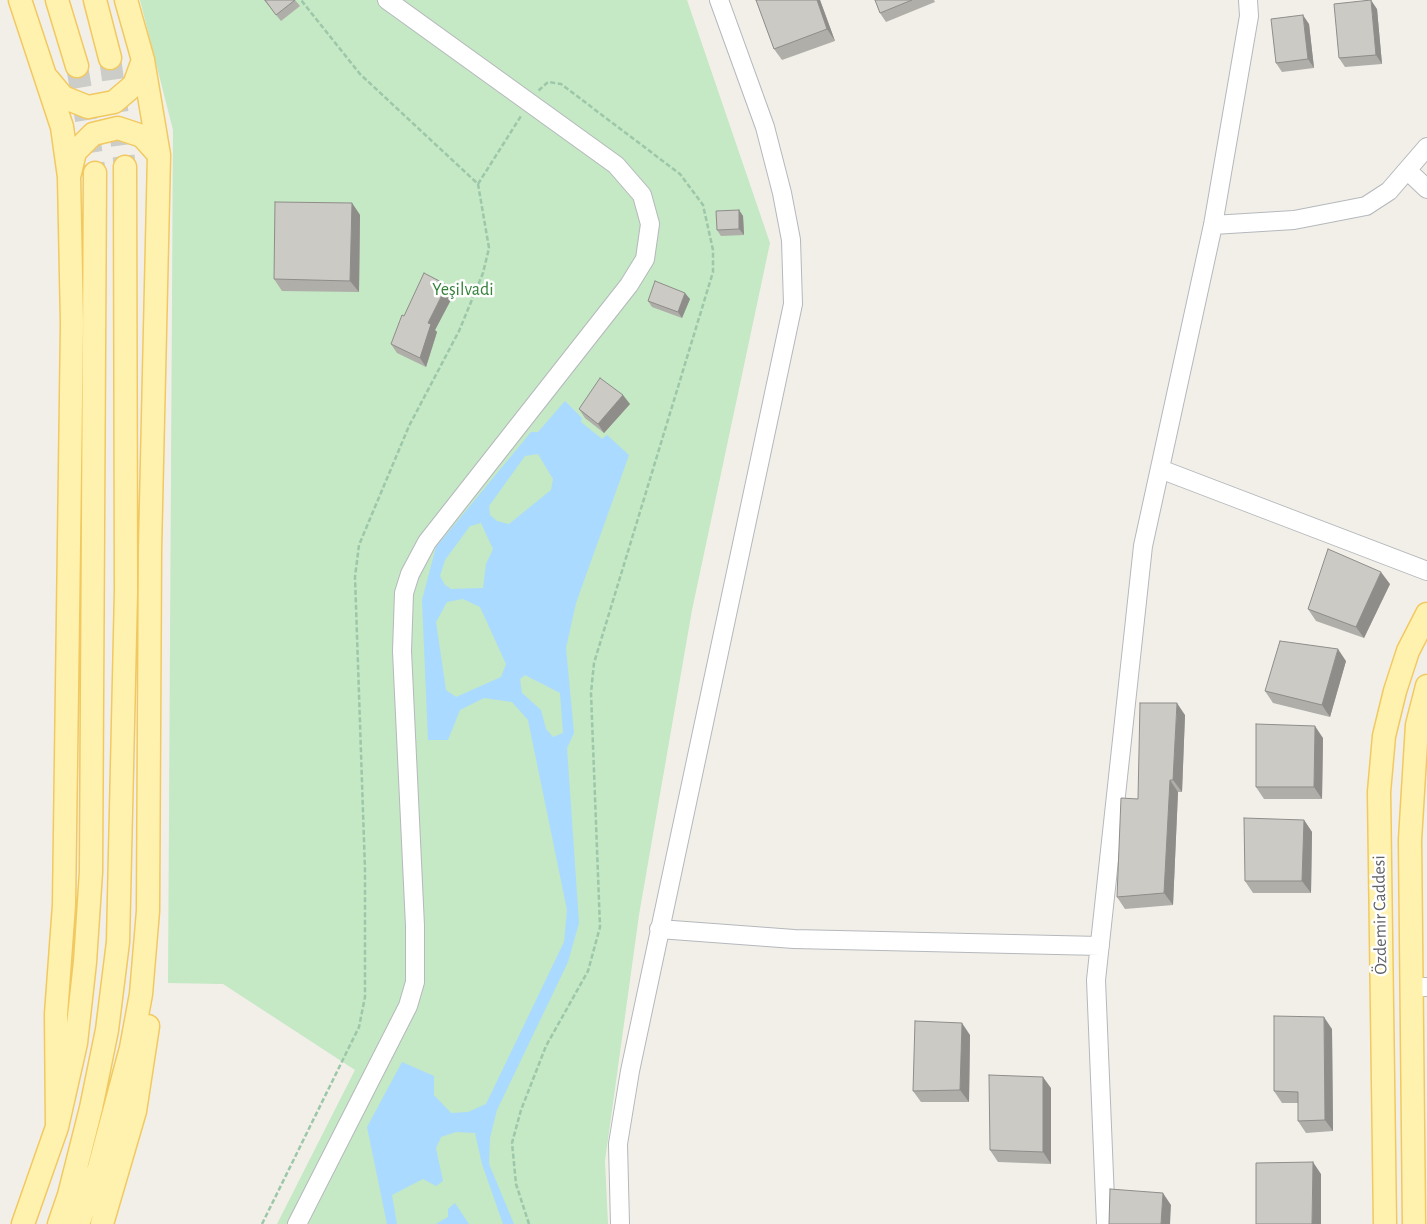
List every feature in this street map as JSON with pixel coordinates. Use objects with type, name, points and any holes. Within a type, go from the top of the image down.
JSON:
[{"type":"main road","points":[[20,0],[62,127],[69,177],[72,354],[64,906],[56,1014],[56,1127]]},
{"type":"main road","points":[[57,0],[77,66]]},
{"type":"main road","points":[[95,0],[110,58]]},
{"type":"main road","points":[[78,1224],[99,1168],[130,1048],[141,994],[146,954],[150,540],[159,155],[144,60],[126,0]]},
{"type":"main road","points":[[46,77],[63,97],[88,106],[114,102],[134,85],[144,60]]},
{"type":"main road","points":[[69,177],[75,152],[93,134],[118,128],[142,136],[159,155]]},
{"type":"main road","points":[[59,1224],[70,1195],[91,1108],[107,1030],[118,942],[126,591],[125,167]]},
{"type":"main road","points":[[24,1224],[56,1127],[76,1043],[91,872],[95,172]]},
{"type":"main road","name":"Özdemir Caddesi","points":[[1385,1224],[1379,792],[1384,736],[1395,691],[1408,651],[1427,614]]},
{"type":"main road","name":"Özdemir Caddesi","points":[[1414,1224],[1419,987],[1410,840],[1417,724],[1427,686]]},
{"type":"main road","points":[[102,1224],[135,1111],[146,1046],[148,1021],[141,994]]},
{"type":"street","points":[[297,1224],[408,1006],[415,982],[414,916],[402,650],[404,593],[410,574],[428,542],[629,285],[645,259],[650,224],[642,195],[616,165],[387,0]]},
{"type":"street","points":[[620,1224],[618,1144],[631,1062],[793,304],[790,240],[782,192],[764,127],[719,0]]},
{"type":"street","points":[[1106,1224],[1096,980],[1143,546],[1213,225],[1249,16],[1248,0]]},
{"type":"street","points":[[1213,225],[1294,220],[1366,206],[1389,191],[1427,147]]},
{"type":"street","points":[[1408,171],[1427,189]]},
{"type":"street","points":[[1160,469],[1427,571]]},
{"type":"street","points":[[659,929],[794,939],[1100,946]]},
{"type":"path","points":[[262,1224],[360,1026],[366,997],[366,870],[355,577],[358,545],[409,426],[459,331],[483,274],[488,248],[478,184],[360,74],[301,0]]},
{"type":"path","points":[[478,184],[535,93],[548,82],[561,84],[680,174],[703,205],[713,250],[713,272],[594,663],[591,693],[600,927],[588,972],[546,1046],[521,1110],[512,1143],[516,1184],[529,1224]]},
{"type":"green space","name":"Yeşilvadi","points":[[140,0],[687,0],[770,243],[692,610],[639,915],[605,1161],[608,1224],[277,1224],[355,1070],[223,984],[168,983],[173,130]]},
{"type":"water","points":[[565,401],[582,418],[581,422],[602,439],[607,435],[629,455],[576,603],[566,648],[574,733],[567,748],[579,923],[568,962],[497,1110],[490,1138],[489,1164],[514,1224],[503,1224],[482,1164],[475,1133],[456,1132],[441,1137],[436,1148],[443,1181],[436,1186],[423,1179],[392,1195],[397,1224],[387,1224],[367,1127],[402,1062],[434,1076],[434,1095],[451,1113],[468,1112],[486,1104],[564,942],[567,910],[528,720],[512,702],[484,698],[460,710],[448,740],[428,740],[422,600],[436,547],[531,432],[538,432]],"holes":[[[538,454],[553,479],[551,490],[509,524],[497,521],[490,515],[489,506],[525,456]],[[481,523],[493,549],[486,564],[483,588],[451,589],[445,585],[440,576],[445,560],[470,526]],[[463,599],[480,607],[506,664],[501,677],[456,697],[446,690],[436,622],[447,602]],[[525,675],[560,693],[563,733],[553,737],[546,729],[541,710],[522,693],[520,679]]]},
{"type":"water","points":[[455,1203],[469,1224],[436,1224],[448,1217],[448,1209]]},
{"type":"building","points":[[265,0],[295,0],[276,15]]},
{"type":"building","points":[[756,0],[817,0],[827,29],[774,49]]},
{"type":"building","points":[[875,0],[912,0],[880,13]]},
{"type":"building","points":[[1371,0],[1376,55],[1339,58],[1334,4]]},
{"type":"building","points":[[1303,15],[1308,59],[1276,63],[1271,19]]},
{"type":"building","points":[[275,202],[352,203],[350,281],[274,279]]},
{"type":"building","points":[[739,210],[739,229],[717,230],[716,211]]},
{"type":"building","points":[[424,273],[447,285],[428,323],[431,324],[420,358],[391,344],[402,315],[404,316]]},
{"type":"building","points":[[655,281],[685,293],[678,312],[648,301]]},
{"type":"building","points":[[600,378],[623,395],[598,424],[579,409]]},
{"type":"building","points":[[1328,549],[1381,572],[1356,627],[1308,609]]},
{"type":"building","points":[[1280,641],[1338,649],[1322,705],[1265,691]]},
{"type":"building","points":[[1140,703],[1177,703],[1173,780],[1170,780],[1164,893],[1117,897],[1121,798],[1138,799]]},
{"type":"building","points":[[1256,724],[1315,726],[1314,787],[1256,787]]},
{"type":"building","points":[[1244,818],[1304,820],[1302,881],[1245,881]]},
{"type":"building","points":[[1274,1016],[1324,1017],[1325,1120],[1298,1121],[1298,1092],[1274,1091]]},
{"type":"building","points":[[915,1021],[962,1023],[960,1090],[913,1091]]},
{"type":"building","points":[[989,1075],[1043,1077],[1043,1152],[990,1150]]},
{"type":"building","points":[[1313,1162],[1312,1224],[1256,1224],[1256,1163]]},
{"type":"building","points":[[1110,1189],[1163,1193],[1161,1224],[1109,1224]]},
{"type":"tunnel","points":[[110,58],[125,167]]},
{"type":"tunnel","points":[[77,66],[95,173]]}]
